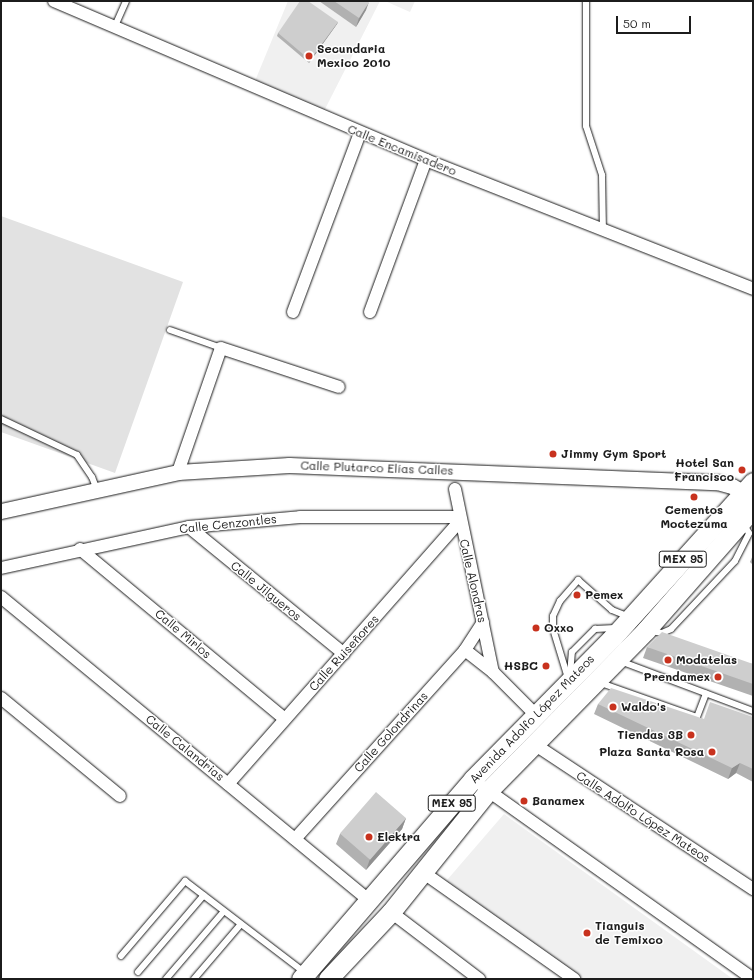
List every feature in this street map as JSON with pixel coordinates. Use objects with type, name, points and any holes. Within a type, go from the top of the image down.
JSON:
[{"type":"main road","name":"Avenida Adolfo López Mateos","points":[[307,977],[369,900],[473,779],[621,627],[750,490]]},
{"type":"main road","name":"Avenida Adolfo López Mateos","points":[[328,979],[391,912],[424,873],[488,791],[646,630],[747,514]]},
{"type":"main road","points":[[621,627],[622,655]]},
{"type":"street","name":"Calle Encamisadero","points":[[59,2],[360,133],[753,289]]},
{"type":"street","points":[[293,312],[360,133]]},
{"type":"street","points":[[370,312],[426,160]]},
{"type":"street","points":[[178,472],[221,348],[339,388]]},
{"type":"street","name":"Calle Plutarco Elías Calles","points":[[1,511],[178,472],[289,465],[717,482],[750,490]]},
{"type":"street","name":"Calle Alondras","points":[[455,489],[459,519],[493,672]]},
{"type":"street","name":"Calle Cenzontles","points":[[1,568],[80,549],[189,527],[300,517],[459,519]]},
{"type":"street","name":"Calle Ruiseñores","points":[[228,784],[344,654],[459,519]]},
{"type":"street","name":"Calle Jilgueros","points":[[189,527],[344,654]]},
{"type":"street","name":"Calle Mirlos","points":[[80,549],[285,719]]},
{"type":"street","name":"Calle Calandrias","points":[[1,597],[369,900]]},
{"type":"street","name":"Calle Golondrinas","points":[[295,839],[464,650],[483,622]]},
{"type":"street","points":[[464,650],[493,672],[536,715]]},
{"type":"street","points":[[1,698],[120,796]]},
{"type":"street","name":"Calle Adolfo López Mateos","points":[[534,744],[753,889]]},
{"type":"street","points":[[473,779],[752,979]]},
{"type":"street","points":[[424,873],[574,979]]},
{"type":"street","points":[[391,912],[479,979]]},
{"type":"lane","points":[[115,26],[126,1]]},
{"type":"lane","points":[[586,1],[586,126],[602,175],[603,230]]},
{"type":"lane","points":[[170,330],[221,348]]},
{"type":"lane","points":[[1,419],[77,455],[92,477],[97,490]]},
{"type":"lane","points":[[569,681],[554,629],[553,616],[560,601],[578,580],[612,610],[621,627]]},
{"type":"lane","points":[[622,655],[706,694],[753,711]]},
{"type":"lane","points":[[595,681],[696,717],[706,694]]},
{"type":"lane","points":[[121,956],[185,881],[307,977]]},
{"type":"lane","points":[[138,972],[204,895]]},
{"type":"lane","points":[[166,979],[224,911]]},
{"type":"lane","points":[[194,979],[241,924]]},
{"type":"shaded area","name":"Secundaria Mexico 2010","points":[[288,1],[380,1],[323,113],[255,81]]},
{"type":"shaded area","name":"Secundaria Mexico 2010","points":[[385,1],[415,1],[410,12]]},
{"type":"shaded area","points":[[1,216],[183,282],[115,473],[1,432]]},
{"type":"shaded area","name":"Tianguis de Temixco","points":[[504,814],[733,979],[572,979],[441,887]]},
{"type":"building","points":[[300,1],[308,1],[338,22],[310,60],[278,33]]},
{"type":"building","points":[[334,1],[367,1],[369,2],[359,18]]},
{"type":"building","points":[[662,632],[753,664],[753,684],[647,647]]},
{"type":"building","name":"Plaza Santa Rosa","points":[[611,688],[704,719],[710,702],[753,717],[753,769],[740,763],[732,768],[598,704]]},
{"type":"building","name":"Elektra","points":[[376,792],[406,818],[370,860],[340,834]]},
{"type":"place","name":"Secundaria Mexico 2010","points":[[309,56]]},
{"type":"place","name":"Jimmy Gym Sport","points":[[553,454]]},
{"type":"place","name":"Hotel San Francisco","points":[[742,470]]},
{"type":"place","name":"Cementos Moctezuma","points":[[694,497]]},
{"type":"place","name":"Pemex","points":[[577,595]]},
{"type":"place","name":"Oxxo","points":[[536,628]]},
{"type":"place","name":"Modatelas","points":[[668,660]]},
{"type":"place","name":"HSBC","points":[[546,666]]},
{"type":"place","name":"Prendamex","points":[[718,677]]},
{"type":"place","name":"Waldo's","points":[[613,707]]},
{"type":"place","name":"Tiendas 3B","points":[[691,735]]},
{"type":"place","name":"Plaza Santa Rosa","points":[[712,752]]},
{"type":"place","name":"Banamex","points":[[524,801]]},
{"type":"place","name":"Elektra","points":[[369,837]]},
{"type":"place","name":"Tianguis de Temixco","points":[[587,933]]}]
